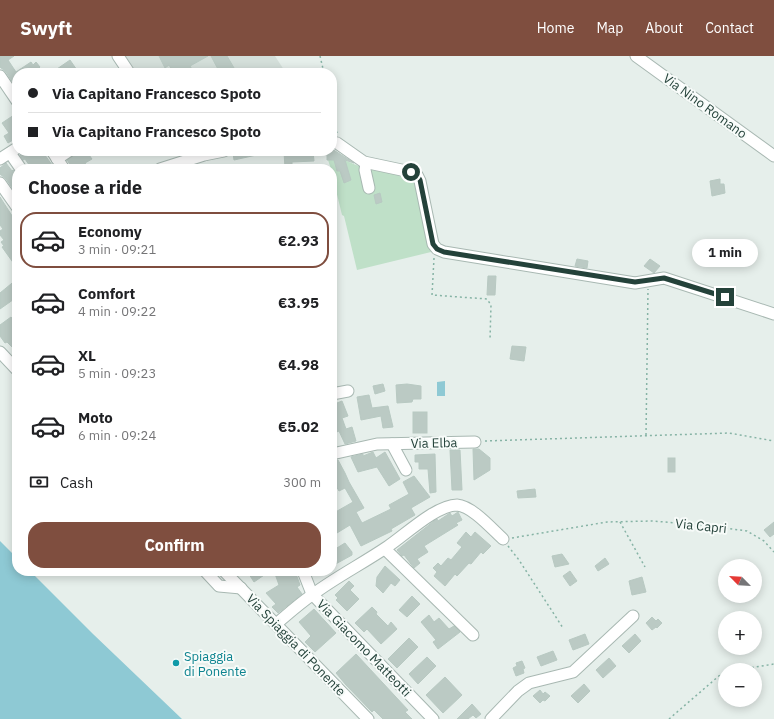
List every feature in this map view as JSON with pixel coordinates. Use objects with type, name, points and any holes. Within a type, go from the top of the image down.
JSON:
[{"type":"street","points":[[118,56],[127,68]]},
{"type":"street","name":"Via Nino Romano","points":[[636,56],[774,156]]},
{"type":"street","points":[[0,76],[12,92]]},
{"type":"street","points":[[337,143],[366,163],[411,172],[417,175],[420,180],[433,244],[437,249],[444,252],[635,282],[644,282],[664,278],[674,280],[774,314]]},
{"type":"street","points":[[9,154],[17,164]]},
{"type":"street","points":[[176,164],[201,156]]},
{"type":"street","points":[[366,163],[365,170],[369,188]]},
{"type":"street","points":[[0,183],[12,200]]},
{"type":"street","points":[[0,352],[12,362]]},
{"type":"street","points":[[337,393],[348,391]]},
{"type":"street","name":"Via Elba","points":[[337,453],[377,444],[475,442]]},
{"type":"street","name":"Via Elba","points":[[392,444],[406,470]]},
{"type":"street","points":[[276,624],[312,594],[385,549],[402,537],[410,529],[444,508],[455,505],[463,506],[471,510],[503,539]]},
{"type":"street","points":[[385,549],[473,635]]},
{"type":"street","points":[[210,576],[219,586],[241,588]]},
{"type":"street","name":"Via Spiaggia di Ponente","points":[[229,576],[368,719]]},
{"type":"street","name":"Via Giacomo Matteotti","points":[[305,576],[312,594],[434,719]]},
{"type":"street","points":[[491,719],[518,691],[529,683],[573,672],[634,616]]},
{"type":"path","points":[[320,56],[323,68]]},
{"type":"path","points":[[437,249],[434,254],[432,296],[487,299],[491,305],[490,340]]},
{"type":"path","points":[[644,282],[648,288],[646,435]]},
{"type":"path","points":[[475,442],[729,433],[774,441]]},
{"type":"path","name":"Via Capri","points":[[503,539],[607,522],[652,521],[702,525],[748,531],[764,541],[774,552]]},
{"type":"path","points":[[620,522],[644,567]]},
{"type":"path","points":[[503,539],[519,560],[562,628]]},
{"type":"path","points":[[762,666],[774,664]]},
{"type":"path","points":[[669,719],[718,677]]},
{"type":"shaded area","points":[[123,56],[275,56],[283,68],[131,68]]},
{"type":"green space","points":[[341,159],[368,169],[369,167],[415,178],[418,185],[431,252],[357,270],[344,216],[342,215],[337,194],[337,164],[329,164],[328,160]]},
{"type":"water","points":[[445,381],[445,396],[437,396],[437,382]]},
{"type":"water","points":[[0,541],[12,553],[12,576],[35,576],[182,719],[0,719]]},
{"type":"building","points":[[0,56],[14,56],[8,60],[13,68],[12,68],[12,81],[6,72],[0,67]]},
{"type":"building","points":[[159,56],[208,56],[190,66],[191,68],[171,68],[169,65],[165,68]]},
{"type":"building","points":[[211,56],[227,56],[234,68],[217,68]]},
{"type":"building","points":[[70,60],[76,68],[58,68]]},
{"type":"building","points":[[31,62],[33,65],[36,62],[40,67],[22,68]]},
{"type":"building","points":[[12,116],[12,141],[8,143],[4,136],[9,133],[2,123]]},
{"type":"building","points":[[337,152],[354,163],[345,160],[351,180],[344,183],[340,171],[337,171],[337,164],[335,164],[334,160],[327,160],[327,156],[337,156]]},
{"type":"building","points":[[21,156],[46,156],[51,164],[28,164],[25,159],[23,160]]},
{"type":"building","points":[[72,156],[90,156],[92,159],[86,164],[70,164],[67,160]]},
{"type":"building","points":[[233,156],[252,156],[234,160]]},
{"type":"building","points":[[284,156],[314,156],[314,161],[292,162],[292,164],[285,164]]},
{"type":"building","points":[[6,163],[12,171],[12,188],[6,179],[0,174],[0,168]]},
{"type":"building","points":[[720,179],[720,184],[724,184],[725,193],[712,196],[710,181]]},
{"type":"building","points":[[380,193],[382,202],[376,204],[374,195]]},
{"type":"building","points":[[0,197],[12,216],[12,261],[2,247],[4,246],[1,242],[4,240],[0,235],[0,231],[3,229],[0,225]]},
{"type":"building","points":[[577,259],[588,261],[587,268],[575,266]]},
{"type":"building","points":[[650,259],[660,266],[654,273],[644,266]]},
{"type":"building","points":[[488,276],[496,276],[495,295],[487,295]]},
{"type":"building","points":[[12,283],[12,301],[0,309],[0,293]]},
{"type":"building","points":[[11,317],[12,318],[12,347],[7,342],[5,343],[0,336],[0,325]]},
{"type":"building","points":[[512,346],[526,347],[524,361],[510,359]]},
{"type":"building","points":[[383,384],[385,391],[375,394],[373,386]]},
{"type":"building","points":[[407,384],[421,386],[421,399],[413,399],[412,402],[397,403],[396,385]]},
{"type":"building","points":[[369,395],[372,408],[388,406],[393,427],[383,428],[381,416],[361,420],[357,397]]},
{"type":"building","points":[[342,401],[348,416],[342,418],[346,429],[352,427],[356,441],[345,444],[339,431],[337,432],[337,403]]},
{"type":"building","points":[[413,412],[427,412],[427,433],[413,433]]},
{"type":"building","points":[[473,449],[479,449],[490,458],[490,470],[474,480]]},
{"type":"building","points":[[450,450],[460,450],[462,490],[452,490]]},
{"type":"building","points":[[373,452],[376,458],[385,452],[400,479],[389,486],[377,467],[358,472],[351,457],[363,454],[363,456]]},
{"type":"building","points":[[435,454],[436,492],[430,493],[428,469],[419,469],[419,462],[415,462],[415,455]]},
{"type":"building","points":[[668,458],[675,458],[675,472],[668,472]]},
{"type":"building","points":[[337,460],[364,508],[356,512],[362,523],[391,509],[389,505],[409,494],[403,482],[414,476],[430,497],[411,508],[415,515],[391,529],[392,531],[361,546],[350,525],[337,533],[337,511],[353,502],[345,488],[339,491],[337,488]]},
{"type":"building","points":[[535,489],[536,497],[518,498],[517,491]]},
{"type":"building","points":[[458,512],[462,520],[456,523],[458,525],[424,546],[428,552],[417,559],[420,563],[414,568],[404,555],[402,556],[397,550],[437,519],[438,521],[450,513],[452,516]]},
{"type":"building","points":[[774,522],[774,534],[770,537],[764,530]]},
{"type":"building","points":[[466,532],[471,537],[475,532],[491,546],[483,554],[481,552],[471,564],[469,563],[457,576],[455,574],[445,586],[434,576],[437,572],[433,568],[438,563],[441,566],[448,558],[451,560],[462,547],[457,543]]},
{"type":"building","points":[[345,543],[352,552],[352,555],[337,563],[337,548]]},
{"type":"building","points":[[562,554],[569,564],[555,567],[552,556]]},
{"type":"building","points":[[605,558],[609,564],[598,571],[595,566]]},
{"type":"building","points":[[385,566],[400,580],[395,586],[391,583],[383,593],[376,586],[377,577]]},
{"type":"building","points":[[570,571],[577,581],[570,586],[563,576]]},
{"type":"building","points":[[250,576],[263,576],[254,582]]},
{"type":"building","points":[[276,576],[297,576],[300,585],[297,587],[302,594],[278,613],[272,607],[276,604],[266,593],[279,585]]},
{"type":"building","points":[[642,577],[646,592],[632,595],[629,581]]},
{"type":"building","points":[[349,581],[354,586],[350,590],[359,599],[347,611],[336,600],[338,598],[335,595]]},
{"type":"building","points":[[412,596],[420,604],[407,617],[399,610]]},
{"type":"building","points":[[372,607],[377,612],[376,614],[388,626],[391,622],[397,629],[381,644],[367,629],[364,632],[355,623]]},
{"type":"building","points":[[314,609],[336,633],[315,652],[305,642],[311,636],[299,622]]},
{"type":"building","points":[[429,615],[434,622],[439,618],[449,629],[454,626],[460,632],[438,649],[433,642],[436,640],[421,622]]},
{"type":"building","points":[[652,617],[656,621],[658,619],[662,623],[657,628],[656,627],[652,630],[646,623]]},
{"type":"building","points":[[585,634],[589,644],[573,650],[569,640]]},
{"type":"building","points":[[635,634],[641,641],[629,653],[622,646]]},
{"type":"building","points":[[409,638],[418,647],[397,668],[388,659]]},
{"type":"building","points":[[553,651],[557,660],[541,666],[537,657]]},
{"type":"building","points":[[356,654],[408,710],[405,712],[412,719],[383,719],[374,710],[372,712],[346,685],[336,673]]},
{"type":"building","points":[[427,657],[436,666],[418,684],[409,674]]},
{"type":"building","points":[[609,658],[616,666],[603,678],[596,670]]},
{"type":"building","points":[[522,661],[525,668],[523,669],[524,673],[516,676],[513,668],[517,666],[516,663]]},
{"type":"building","points":[[445,677],[462,695],[443,713],[426,695]]},
{"type":"building","points":[[584,684],[590,691],[578,703],[571,696]]},
{"type":"building","points":[[540,690],[543,694],[545,692],[550,696],[545,701],[543,700],[540,703],[533,696]]},
{"type":"building","points":[[472,704],[481,714],[476,718],[473,715],[468,719],[457,719]]},
{"type":"place","name":"Spiaggia di Ponente","points":[[176,663]]},
{"type":"route","points":[[411,172],[417,175],[420,180],[433,244],[437,249],[444,252],[635,282],[644,282],[664,278],[725,297]]}]
